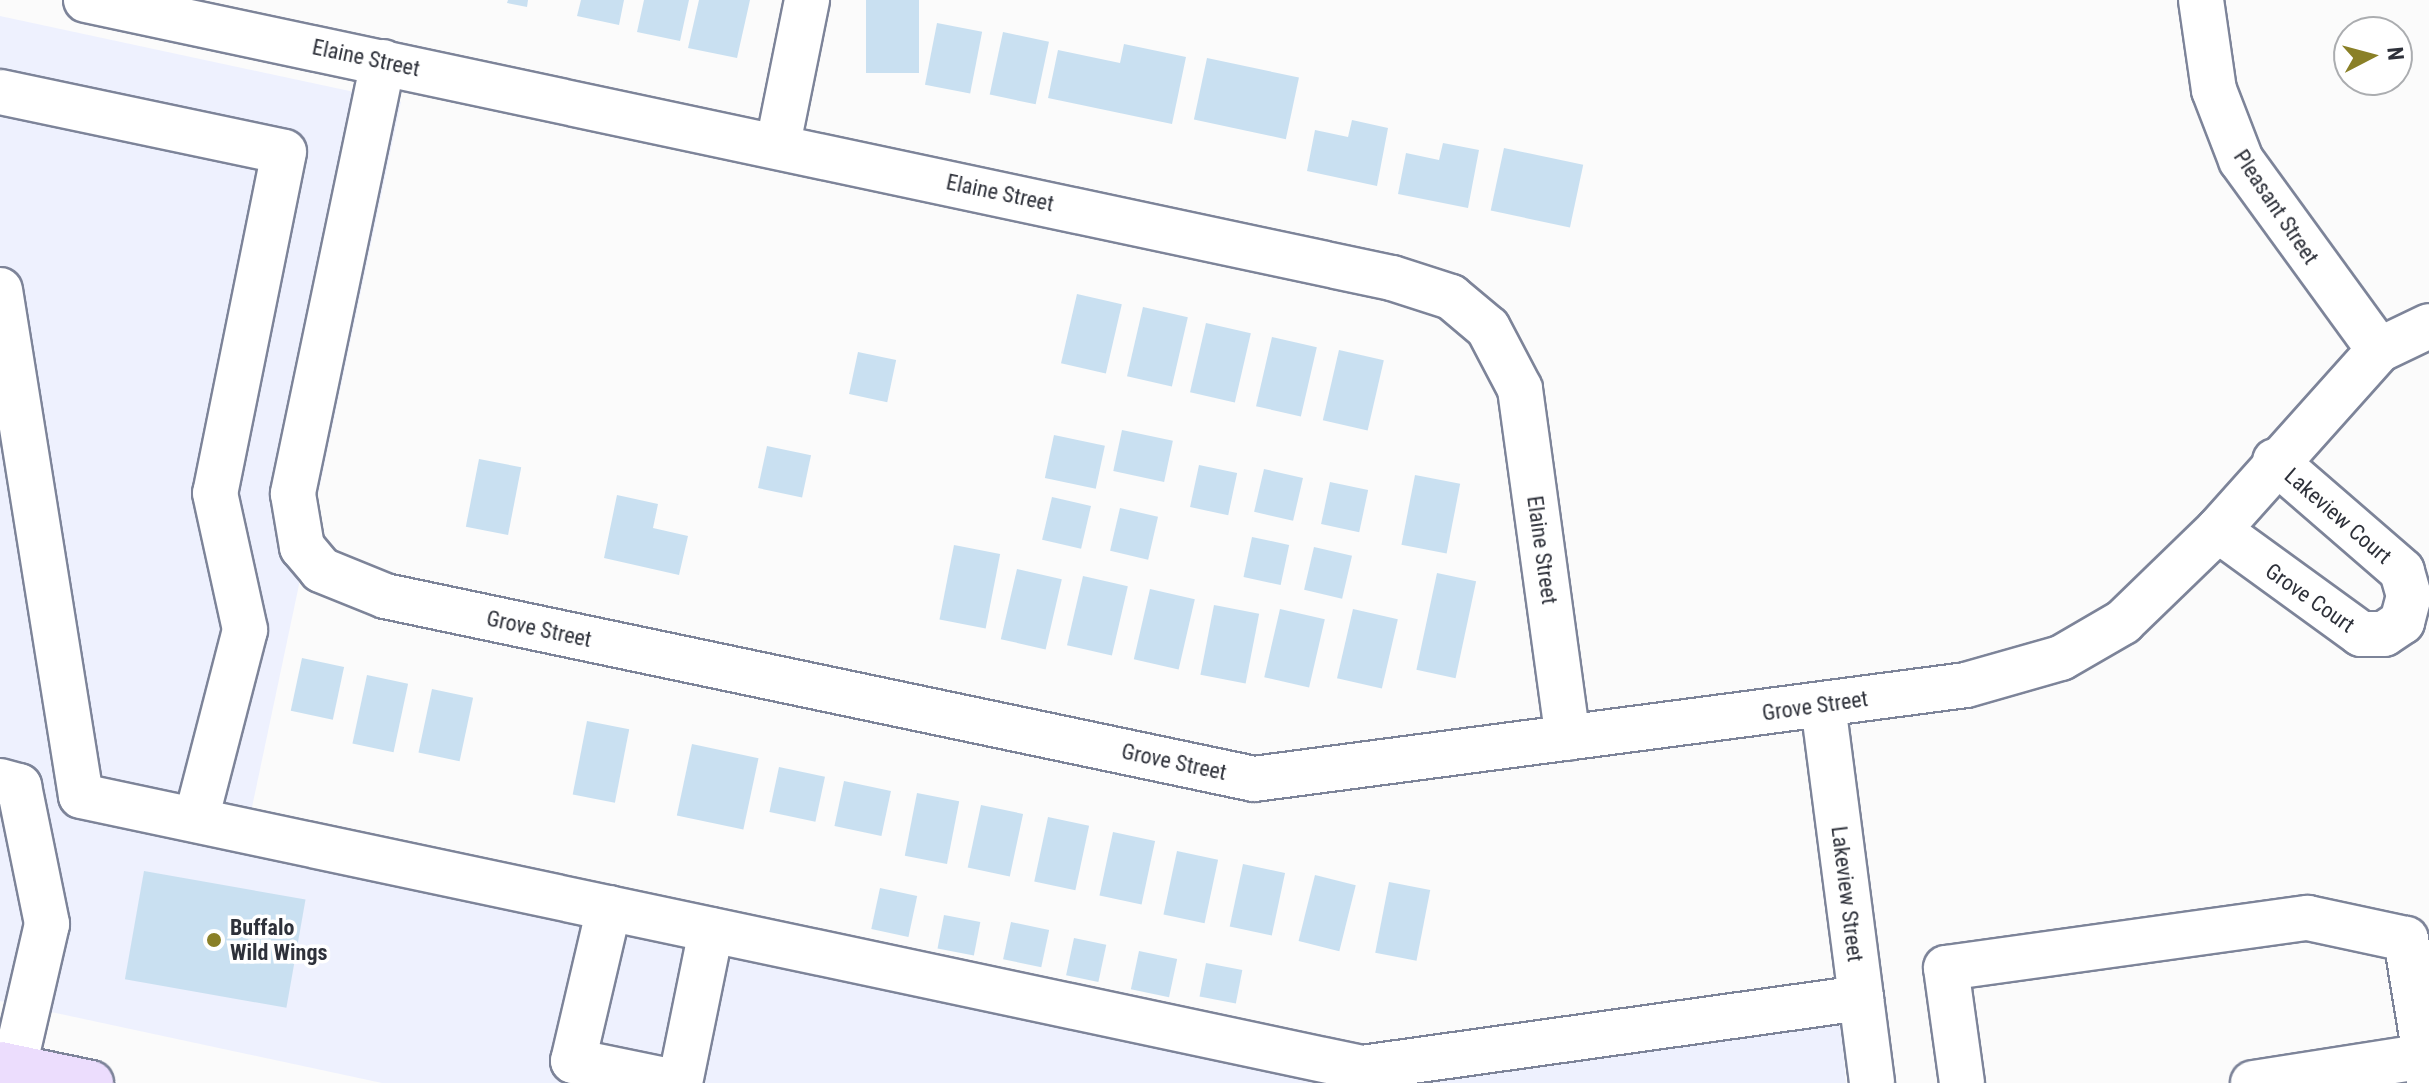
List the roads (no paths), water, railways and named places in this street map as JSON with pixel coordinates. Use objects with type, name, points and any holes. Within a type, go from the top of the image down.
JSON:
[{"type":"main road","points":[[7,1066],[91,1083]]},
{"type":"street","name":"Elaine Street","points":[[86,0],[778,144],[1431,288],[1470,310],[1503,349],[1520,389],[1568,738]]},
{"type":"street","points":[[778,144],[807,0]]},
{"type":"street","name":"Pleasant Street","points":[[2201,0],[2214,90],[2241,160],[2379,350]]},
{"type":"street","name":"Grove Street","points":[[383,62],[293,494],[302,547],[338,581],[1254,779],[1987,682],[2061,658],[2123,622],[2218,530],[2275,461],[2379,350],[2429,326]]},
{"type":"street","points":[[0,92],[284,152],[215,493],[245,630],[196,820]]},
{"type":"street","points":[[0,290],[81,796],[1362,1068],[1861,998]]},
{"type":"street","name":"Lakeview Court","points":[[2275,461],[2402,571]]},
{"type":"street","name":"Grove Court","points":[[2218,530],[2361,634],[2384,634],[2402,622],[2409,596],[2402,571]]},
{"type":"street","name":"Lakeview Street","points":[[1823,705],[1872,1083]]},
{"type":"street","points":[[0,781],[19,786],[47,924],[7,1066]]},
{"type":"street","points":[[609,908],[573,1061],[680,1083],[711,930]]},
{"type":"street","points":[[1962,1083],[1946,968],[2308,918],[2406,939],[2427,1067],[2253,1083]]},
{"type":"place","name":"Buffalo Wild Wings","points":[[214,940]]}]
